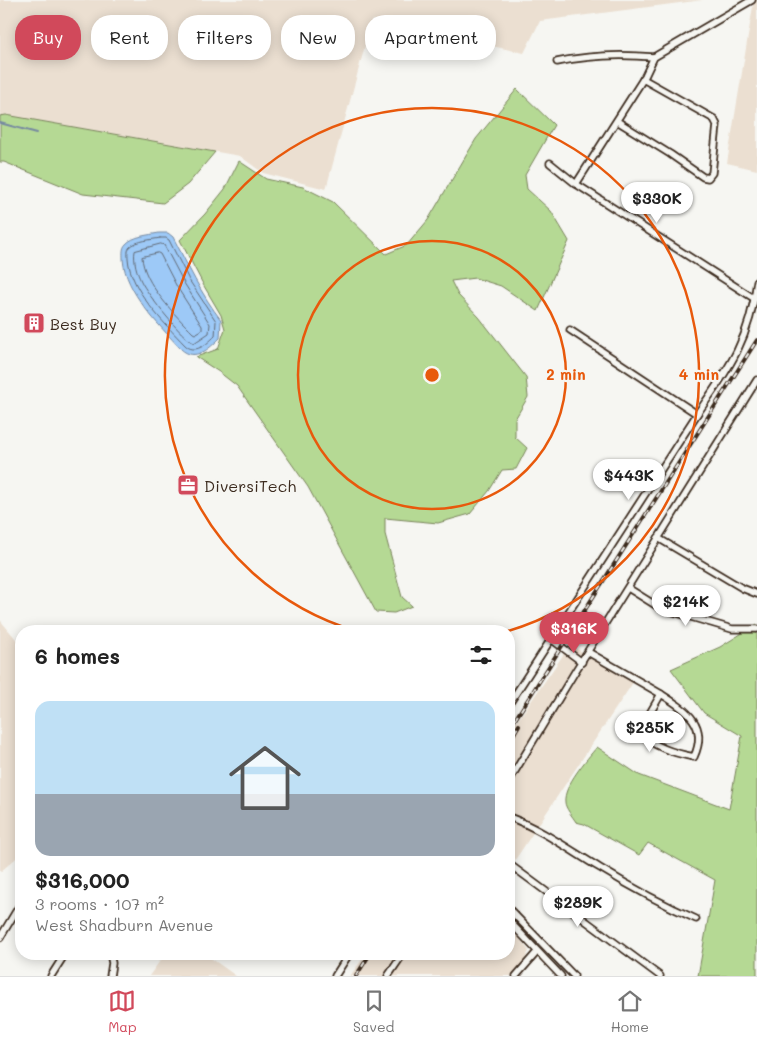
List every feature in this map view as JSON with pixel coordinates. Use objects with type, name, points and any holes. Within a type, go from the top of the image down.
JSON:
[{"type":"street","points":[[576,184],[585,167],[643,79],[654,57],[752,0]]},
{"type":"street","points":[[557,62],[573,58],[627,54],[654,57]]},
{"type":"street","points":[[617,121],[703,177],[708,178],[712,173],[717,125],[714,119],[643,79]]},
{"type":"street","points":[[550,163],[576,184],[755,299]]},
{"type":"street","points":[[515,695],[733,361],[747,330],[755,299],[757,281]]},
{"type":"street","points":[[570,330],[697,414]]},
{"type":"street","points":[[515,771],[757,380]]},
{"type":"street","points":[[658,538],[742,588],[757,594]]},
{"type":"street","points":[[628,588],[660,608],[732,629],[757,629]]},
{"type":"street","points":[[551,639],[582,662]]},
{"type":"street","points":[[588,652],[661,694],[684,708],[694,720],[700,739],[694,756],[675,754],[647,740],[639,732],[661,694]]},
{"type":"street","points":[[515,820],[545,834],[639,891],[696,919]]},
{"type":"street","points":[[515,868],[660,976]]},
{"type":"street","points":[[0,938],[15,913]]},
{"type":"street","points":[[515,915],[574,976]]},
{"type":"street","points":[[515,928],[561,976]]},
{"type":"street","points":[[516,976],[537,952]]},
{"type":"street","points":[[51,976],[61,960]]},
{"type":"street","points":[[110,976],[111,960]]},
{"type":"street","points":[[335,976],[345,960]]},
{"type":"street","points":[[388,976],[399,960]]},
{"type":"shaded area","points":[[0,0],[703,0],[540,21],[524,53],[496,47],[496,15],[365,15],[365,46],[326,189],[263,173],[240,156],[6,115],[0,116]]},
{"type":"shaded area","points":[[754,0],[757,0],[757,170],[727,163]]},
{"type":"shaded area","points":[[0,620],[15,638],[15,859],[0,872]]},
{"type":"shaded area","points":[[570,645],[634,681],[515,860],[515,724]]},
{"type":"shaded area","points":[[515,932],[529,951],[523,963],[512,976],[350,976],[362,960],[515,960]]},
{"type":"shaded area","points":[[161,960],[213,960],[236,976],[149,976]]},
{"type":"green space","points":[[517,89],[554,125],[525,175],[527,189],[551,211],[569,241],[538,311],[501,286],[475,278],[451,281],[458,295],[479,317],[526,377],[528,397],[515,419],[515,437],[527,448],[516,469],[502,470],[489,491],[470,514],[438,523],[385,518],[385,534],[402,597],[412,606],[394,613],[376,612],[308,487],[237,386],[196,357],[218,349],[225,329],[221,315],[180,240],[205,214],[225,189],[239,161],[266,179],[303,187],[333,202],[386,254],[407,245],[428,220],[476,139]]},
{"type":"green space","points":[[6,115],[215,152],[188,184],[163,203],[83,194],[0,162],[0,116]]},
{"type":"green space","points":[[757,624],[757,976],[698,976],[715,880],[648,843],[639,855],[584,824],[576,822],[566,807],[565,796],[576,773],[597,747],[639,775],[729,809],[742,736],[704,713],[671,669],[720,647]]},
{"type":"water","points":[[168,233],[173,237],[201,290],[221,320],[220,338],[207,350],[197,354],[186,353],[163,329],[136,296],[125,271],[123,253],[126,244],[129,241],[146,235]]},
{"type":"waterway","points":[[0,123],[37,133]]},
{"type":"railway","points":[[515,720],[757,340]]},
{"type":"railway","points":[[515,732],[519,725]]},
{"type":"railway","points":[[356,976],[366,960]]},
{"type":"place","name":"Best Buy","points":[[34,323]]},
{"type":"place","name":"DiversiTech","points":[[188,485]]}]
